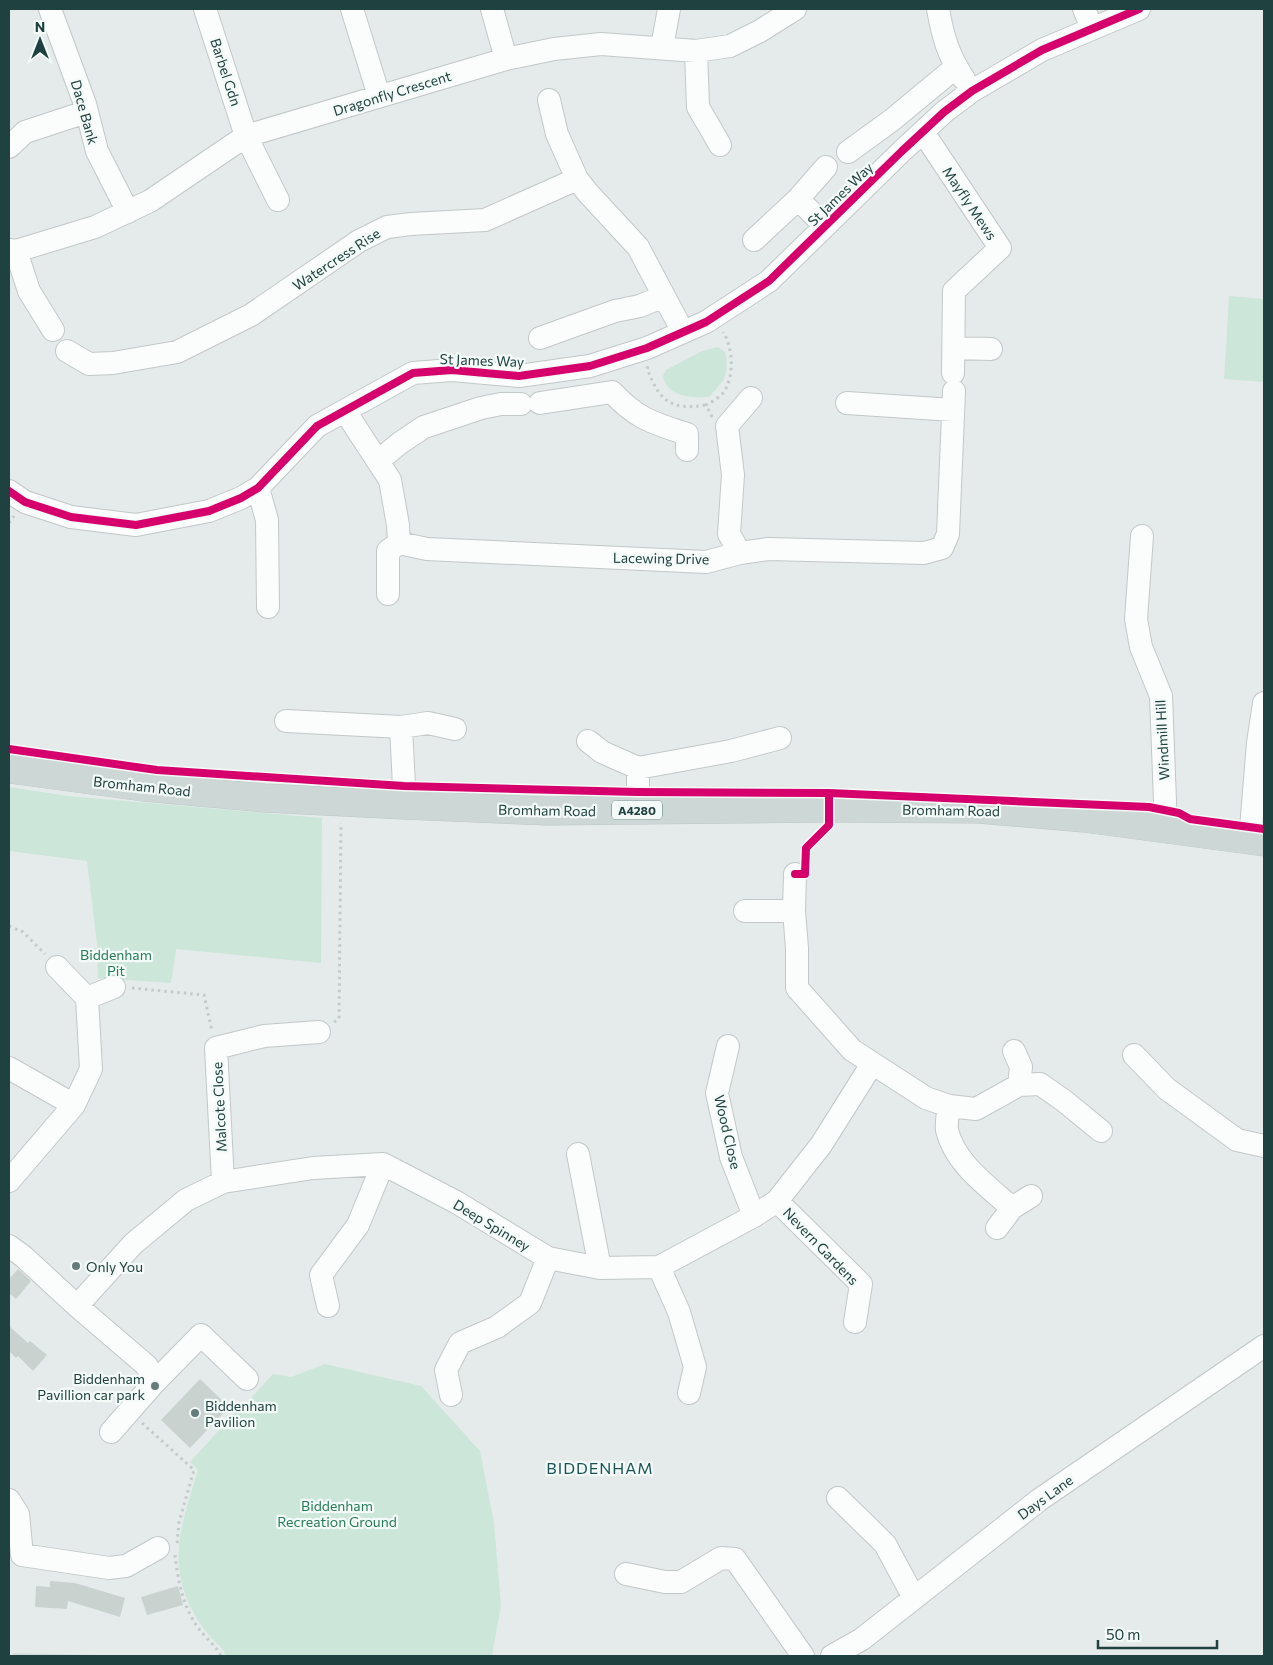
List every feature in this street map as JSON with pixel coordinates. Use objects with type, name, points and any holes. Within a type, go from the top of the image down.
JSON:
[{"type":"main road","name":"Bromham Road","points":[[9,769],[143,787],[264,798],[547,811],[829,808],[978,809],[1084,818],[1257,842]]},
{"type":"street","name":"Dace Bank","points":[[50,9],[86,112],[96,152],[128,212]]},
{"type":"street","name":"Barbel Gdn","points":[[205,9],[246,136],[278,200]]},
{"type":"street","points":[[352,9],[379,96]]},
{"type":"street","points":[[492,9],[506,59]]},
{"type":"street","points":[[662,47],[669,9]]},
{"type":"street","name":"Dragonfly Crescent","points":[[12,251],[95,228],[128,212],[150,201],[246,136],[506,59],[554,49],[601,44],[696,51],[730,46],[760,31],[795,9]]},
{"type":"street","points":[[938,9],[944,40],[956,67],[972,91]]},
{"type":"street","name":"St James Way","points":[[9,491],[25,502],[71,517],[136,525],[209,511],[241,498],[258,488],[317,426],[413,373],[452,370],[520,376],[590,366],[648,348],[706,322],[769,281],[923,132],[972,91],[1042,50],[1088,18],[1139,9]]},
{"type":"street","points":[[696,51],[698,107],[720,145]]},
{"type":"street","points":[[848,152],[892,120],[956,67]]},
{"type":"street","points":[[549,100],[557,134],[577,178],[588,193],[638,247],[683,332]]},
{"type":"street","points":[[9,147],[25,132],[86,112]]},
{"type":"street","name":"Mayfly Mews","points":[[923,132],[1000,248],[954,291],[954,391]]},
{"type":"street","points":[[754,240],[798,198],[826,167]]},
{"type":"street","name":"Watercress Rise","points":[[67,351],[89,364],[113,363],[177,352],[251,315],[359,241],[387,227],[485,220],[577,178]]},
{"type":"street","points":[[798,198],[825,226]]},
{"type":"street","points":[[12,251],[29,291],[53,330]]},
{"type":"street","points":[[540,338],[615,311],[640,306],[664,296]]},
{"type":"street","points":[[954,348],[991,349]]},
{"type":"street","points":[[612,392],[617,375],[615,359]]},
{"type":"street","points":[[847,403],[954,391]]},
{"type":"street","name":"Lacewing Drive","points":[[398,543],[427,549],[706,562],[740,553],[769,549],[924,553],[942,548],[948,534],[954,391]]},
{"type":"street","points":[[378,461],[424,427],[481,408],[501,404],[530,404],[612,392]]},
{"type":"street","points":[[612,392],[626,406],[644,419],[687,434],[687,450]]},
{"type":"street","points":[[740,553],[729,534],[733,475],[727,426],[751,398]]},
{"type":"street","points":[[346,411],[390,480],[397,517],[398,543],[388,550],[388,594]]},
{"type":"street","points":[[258,488],[267,520],[268,607]]},
{"type":"street","name":"Windmill Hill","points":[[1142,536],[1136,620],[1141,647],[1161,696],[1166,828]]},
{"type":"street","points":[[1257,842],[1258,743],[1264,702]]},
{"type":"street","points":[[286,721],[401,727],[428,723],[455,729]]},
{"type":"street","points":[[401,727],[403,805]]},
{"type":"street","points":[[588,741],[602,752],[638,768],[730,751],[780,738]]},
{"type":"street","points":[[638,768],[638,810]]},
{"type":"street","points":[[795,874],[794,912],[797,948],[797,988],[852,1050],[926,1098],[949,1106],[976,1109],[1019,1085],[1040,1084],[1101,1131]]},
{"type":"street","points":[[745,912],[794,912]]},
{"type":"street","points":[[9,1181],[74,1105],[91,1069],[87,998],[57,967]]},
{"type":"street","points":[[87,998],[114,987]]},
{"type":"street","name":"Malcote Close","points":[[223,1182],[216,1048],[264,1036],[319,1032]]},
{"type":"street","name":"Wood Close","points":[[728,1046],[717,1093],[731,1158],[754,1216]]},
{"type":"street","points":[[1014,1051],[1021,1067],[1019,1085]]},
{"type":"street","points":[[1134,1055],[1167,1089],[1237,1140],[1264,1146]]},
{"type":"street","name":"Deep Spinney","points":[[383,1164],[456,1202],[548,1258],[600,1268],[659,1267],[754,1216],[777,1201],[820,1145],[872,1064]]},
{"type":"street","points":[[9,1068],[74,1105]]},
{"type":"street","points":[[949,1106],[947,1129],[956,1151],[970,1170],[1012,1208]]},
{"type":"street","points":[[578,1154],[600,1268]]},
{"type":"street","points":[[77,1306],[133,1244],[186,1200],[223,1182],[313,1168],[383,1164],[358,1225],[321,1275],[328,1306]]},
{"type":"street","points":[[997,1228],[1012,1208],[1031,1196]]},
{"type":"street","name":"Nevern Gardens","points":[[777,1201],[861,1284],[854,1322]]},
{"type":"street","points":[[9,1246],[24,1257],[150,1374]]},
{"type":"street","points":[[452,1395],[446,1370],[460,1343],[497,1327],[530,1303],[548,1258]]},
{"type":"street","points":[[659,1267],[679,1312],[695,1367],[689,1393]]},
{"type":"street","points":[[111,1432],[150,1374],[201,1334],[247,1379]]},
{"type":"street","name":"Days Lane","points":[[832,1656],[862,1639],[1039,1500],[1264,1346]]},
{"type":"street","points":[[838,1498],[885,1544],[914,1598]]},
{"type":"street","points":[[9,1500],[18,1514],[15,1558],[109,1568],[126,1566],[158,1548]]},
{"type":"street","points":[[626,1574],[666,1582],[681,1582],[721,1558],[735,1559],[803,1656]]},
{"type":"path","points":[[656,364],[648,368],[654,386],[664,398],[677,406],[690,408],[706,405],[722,394],[732,373],[730,356],[723,332],[715,336]]},
{"type":"path","points":[[706,405],[714,421]]},
{"type":"path","points":[[319,1032],[339,1019],[341,802]]},
{"type":"path","points":[[9,926],[23,932],[57,967]]},
{"type":"path","points":[[114,987],[204,995],[216,1048]]},
{"type":"path","points":[[140,1421],[194,1470],[179,1522],[175,1554],[178,1581],[186,1606],[198,1628],[221,1656]]},
{"type":"shaded area","points":[[13,1653],[145,1656],[12,1656]]},
{"type":"green space","points":[[1229,296],[1264,299],[1264,382],[1224,379]]},
{"type":"green space","points":[[718,347],[725,352],[727,367],[722,382],[709,397],[681,395],[669,388],[665,383],[663,376],[666,370],[702,351]]},
{"type":"green space","name":"Biddenham Pit","points":[[9,787],[68,796],[322,818],[321,963],[176,949],[171,983],[98,978],[97,944],[87,861],[9,851]]},
{"type":"green space","name":"Biddenham Recreation Ground","points":[[325,1364],[421,1386],[480,1451],[494,1523],[501,1605],[492,1656],[225,1656],[224,1651],[203,1628],[182,1586],[179,1567],[181,1530],[198,1470],[190,1462],[273,1374],[291,1377]]},
{"type":"building","points":[[18,1269],[31,1281],[16,1299],[9,1293],[9,1279]]},
{"type":"building","points":[[9,1326],[28,1343],[30,1341],[47,1355],[33,1371],[18,1356],[16,1358],[9,1351]]},
{"type":"building","name":"Biddenham Pavilion","points":[[200,1379],[229,1407],[190,1448],[161,1420]]},
{"type":"building","points":[[50,1581],[75,1583],[125,1598],[120,1617],[68,1601],[67,1609],[35,1607],[36,1586],[50,1587]]},
{"type":"building","points":[[178,1586],[183,1605],[147,1615],[141,1597]]},
{"type":"cycle path","points":[[9,491],[25,502],[71,517],[136,525],[209,511],[241,498],[258,488],[317,426],[413,373],[452,370],[519,376],[590,366],[647,348],[706,322],[769,281],[902,151],[944,112],[972,91],[1042,50],[1139,9]]},
{"type":"cycle path","points":[[9,749],[157,770],[404,786],[637,792],[829,793],[1149,807],[1179,813],[1190,819],[1264,829]]},
{"type":"cycle path","points":[[795,874],[805,874],[806,848],[829,825],[829,793]]},
{"type":"place","name":"Only You","points":[[76,1266]]},
{"type":"place","name":"Biddenham Pavillion car park","points":[[155,1386]]},
{"type":"place","name":"Biddenham Pavilion","points":[[195,1413]]},
{"type":"district","name":"BIDDENHAM","points":[[600,1467]]}]
